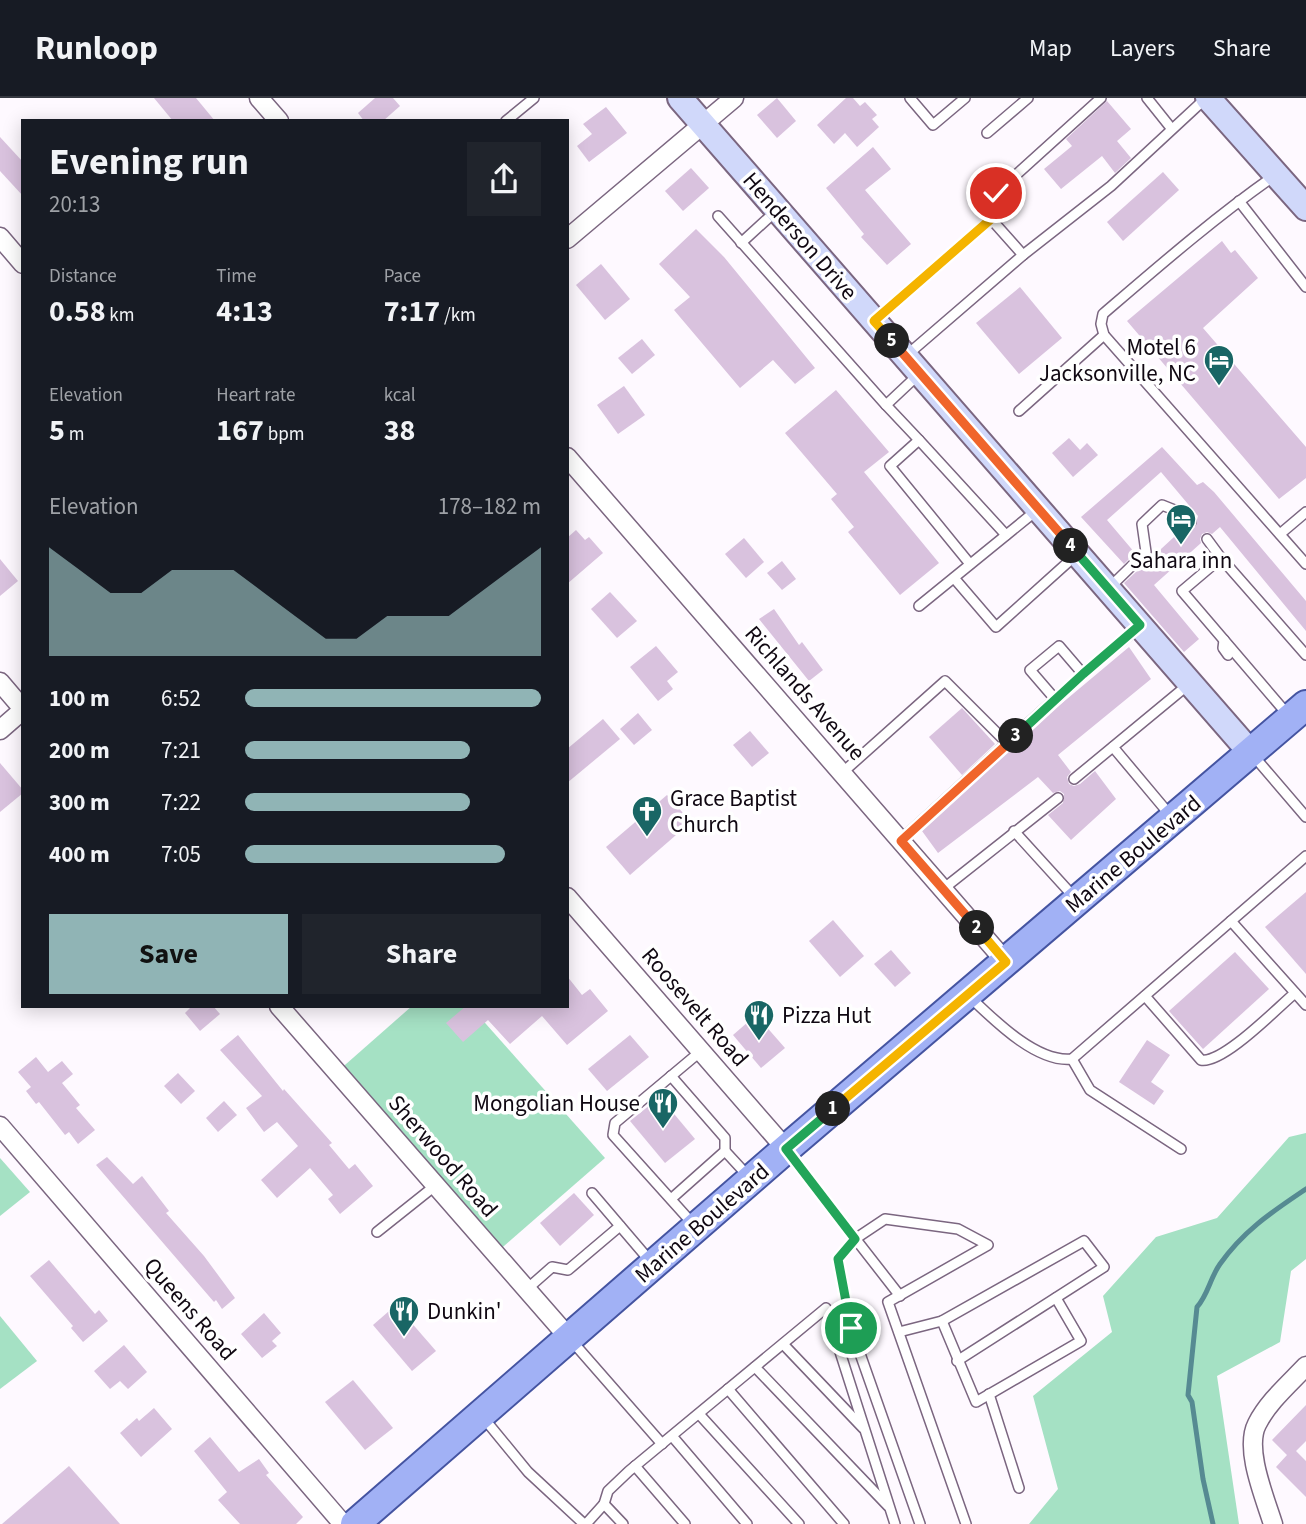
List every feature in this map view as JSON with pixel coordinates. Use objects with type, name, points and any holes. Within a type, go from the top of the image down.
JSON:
[{"type":"main road","name":"Henderson Drive","points":[[680,98],[1251,753]]},
{"type":"main road","points":[[1207,98],[1306,208]]},
{"type":"main road","name":"Marine Boulevard","points":[[355,1524],[786,1149],[1299,712]]},
{"type":"street","points":[[259,98],[277,119]]},
{"type":"street","points":[[569,237],[734,98]]},
{"type":"street","points":[[0,237],[21,262]]},
{"type":"street","name":"Richlands Avenue","points":[[569,459],[1006,962]]},
{"type":"street","points":[[0,682],[21,707]]},
{"type":"street","points":[[0,730],[21,711]]},
{"type":"street","name":"Roosevelt Road","points":[[569,900],[786,1149]]},
{"type":"street","name":"Sherwood Road","points":[[281,1008],[570,1339]]},
{"type":"street","name":"Queens Road","points":[[0,1126],[343,1524]]},
{"type":"street","points":[[1273,1524],[1254,1464],[1255,1426],[1274,1399],[1306,1366]]},
{"type":"lane","points":[[508,119],[534,98]]},
{"type":"lane","points":[[910,98],[933,125],[965,98]]},
{"type":"lane","points":[[987,132],[1028,98]]},
{"type":"lane","points":[[874,321],[991,219],[996,193],[1101,98]]},
{"type":"lane","points":[[1147,98],[1171,128]]},
{"type":"lane","points":[[886,405],[913,365],[1023,255],[1111,186],[1171,128],[1207,98]]},
{"type":"lane","points":[[1275,175],[1179,248],[1103,314],[1101,324],[1104,335],[1306,564]]},
{"type":"lane","points":[[1239,201],[1306,287]]},
{"type":"lane","points":[[741,243],[778,210]]},
{"type":"lane","points":[[718,216],[1006,535]]},
{"type":"lane","points":[[991,219],[1023,255]]},
{"type":"lane","points":[[1019,411],[1104,335]]},
{"type":"lane","points":[[919,440],[890,466],[971,564]]},
{"type":"lane","points":[[1108,589],[1146,552],[1142,524],[1162,505],[1182,513],[1191,522]]},
{"type":"lane","points":[[919,606],[1038,509]]},
{"type":"lane","points":[[1280,534],[1306,512]]},
{"type":"lane","points":[[1207,538],[1221,558],[1306,655]]},
{"type":"lane","points":[[954,578],[996,627],[1077,554]]},
{"type":"lane","points":[[1221,558],[1182,591],[1255,676],[1299,712]]},
{"type":"lane","points":[[901,841],[1140,625]]},
{"type":"lane","points":[[1224,640],[1223,648],[1228,655]]},
{"type":"lane","points":[[1055,699],[1030,670],[1059,646],[1083,674]]},
{"type":"lane","points":[[1242,672],[1255,676]]},
{"type":"lane","points":[[842,773],[945,681],[1008,744]]},
{"type":"lane","points":[[1074,779],[1190,683]]},
{"type":"lane","points":[[1113,747],[1174,819]]},
{"type":"lane","points":[[1251,753],[1306,817]]},
{"type":"lane","points":[[943,889],[1058,798]]},
{"type":"lane","points":[[1014,831],[1077,901]]},
{"type":"lane","points":[[968,995],[992,1019],[1040,1054],[1062,1060],[1072,1059],[1306,856]]},
{"type":"lane","points":[[1231,921],[1306,1005]]},
{"type":"lane","points":[[1145,996],[1202,1060],[1208,1061],[1226,1052],[1295,993]]},
{"type":"lane","points":[[696,1228],[614,1135],[615,1123],[701,1051]]},
{"type":"lane","points":[[1072,1059],[1090,1090],[1181,1149]]},
{"type":"lane","points":[[671,1076],[724,1138],[725,1151],[751,1180]]},
{"type":"lane","points":[[786,1149],[900,1296]]},
{"type":"lane","points":[[671,1199],[725,1151]]},
{"type":"lane","points":[[377,1232],[436,1185]]},
{"type":"lane","points":[[592,1193],[653,1265]]},
{"type":"lane","points":[[920,1524],[851,1328],[838,1259],[855,1239],[885,1219],[958,1229],[988,1245],[888,1302],[965,1524]]},
{"type":"lane","points":[[527,1289],[552,1267],[568,1270],[620,1226]]},
{"type":"lane","points":[[899,1332],[942,1321],[1084,1241],[1104,1267],[957,1362]]},
{"type":"lane","points":[[942,1321],[976,1402],[1081,1341],[1056,1298]]},
{"type":"lane","points":[[481,1415],[528,1472],[585,1524],[604,1504],[608,1491],[635,1466],[826,1308],[895,1524]]},
{"type":"lane","points":[[570,1339],[662,1444]]},
{"type":"lane","points":[[783,1344],[864,1429]]},
{"type":"lane","points":[[755,1367],[889,1507]]},
{"type":"lane","points":[[728,1390],[844,1524]]},
{"type":"lane","points":[[989,1394],[1019,1488]]},
{"type":"lane","points":[[699,1414],[799,1524]]},
{"type":"lane","points":[[672,1436],[747,1524]]},
{"type":"lane","points":[[635,1466],[685,1524]]},
{"type":"lane","points":[[604,1504],[623,1524]]},
{"type":"green space","points":[[410,1008],[472,1008],[605,1158],[496,1253],[337,1072]]},
{"type":"green space","points":[[1306,1133],[1306,1259],[1291,1271],[1280,1342],[1217,1376],[1239,1524],[1029,1524],[1058,1489],[1033,1396],[1112,1332],[1103,1296],[1156,1237],[1217,1218],[1289,1137]]},
{"type":"green space","points":[[0,1158],[30,1192],[0,1216]]},
{"type":"green space","points":[[0,1316],[37,1361],[0,1389]]},
{"type":"building","points":[[154,98],[196,98],[213,119],[171,119]]},
{"type":"building","points":[[375,98],[393,98],[400,106],[385,119],[362,119],[358,113]]},
{"type":"building","points":[[777,98],[796,121],[777,138],[757,115]]},
{"type":"building","points":[[846,98],[853,98],[860,106],[865,102],[877,115],[872,119],[879,127],[857,147],[845,133],[834,144],[817,125]]},
{"type":"building","points":[[1107,101],[1131,129],[1117,141],[1131,158],[1115,173],[1102,156],[1061,189],[1044,169],[1072,146],[1066,139]]},
{"type":"building","points":[[606,107],[627,133],[589,162],[577,146],[592,134],[583,124]]},
{"type":"building","points":[[0,137],[21,160],[21,194],[0,171]]},
{"type":"building","points":[[873,147],[891,169],[865,190],[911,244],[887,265],[861,237],[864,234],[826,188]]},
{"type":"building","points":[[691,168],[709,188],[683,211],[665,191]]},
{"type":"building","points":[[1163,172],[1179,190],[1123,241],[1107,222]]},
{"type":"building","points":[[696,229],[724,257],[815,368],[795,384],[773,360],[740,388],[674,310],[690,297],[659,264]]},
{"type":"building","name":"Motel 6 Jacksonville, NC","points":[[1222,241],[1231,253],[1235,250],[1258,278],[1203,328],[1306,447],[1306,478],[1279,499],[1127,321]]},
{"type":"building","points":[[601,264],[630,299],[605,320],[576,285]]},
{"type":"building","points":[[1020,287],[1062,338],[1019,374],[976,323]]},
{"type":"building","points":[[642,339],[655,355],[632,374],[618,358]]},
{"type":"building","points":[[624,386],[645,415],[618,434],[597,405]]},
{"type":"building","points":[[836,390],[889,452],[864,472],[939,563],[900,595],[848,532],[854,527],[831,499],[837,494],[785,433]]},
{"type":"building","points":[[1069,438],[1080,450],[1087,443],[1098,455],[1073,477],[1052,453]]},
{"type":"building","name":"Sahara inn","points":[[1162,447],[1197,485],[1203,482],[1214,492],[1306,601],[1306,631],[1220,527],[1212,534],[1202,534],[1201,543],[1154,585],[1199,639],[1184,652],[1124,583],[1186,526],[1190,529],[1195,527],[1198,516],[1161,472],[1107,520],[1135,553],[1124,564],[1081,517]]},
{"type":"building","points":[[576,530],[585,540],[589,537],[603,553],[569,582],[569,536]]},
{"type":"building","points":[[744,538],[764,562],[746,578],[725,554]]},
{"type":"building","points":[[0,559],[18,581],[0,596]]},
{"type":"building","points":[[782,561],[796,579],[782,590],[767,573]]},
{"type":"building","points":[[610,592],[637,621],[617,638],[591,609]]},
{"type":"building","points":[[774,609],[799,645],[802,642],[823,670],[809,681],[759,619]]},
{"type":"building","points":[[656,646],[678,672],[667,681],[673,689],[658,701],[630,667]]},
{"type":"building","points":[[1129,647],[1151,679],[1058,755],[1071,772],[1067,777],[1069,784],[1080,784],[1095,771],[1116,799],[1071,840],[1048,815],[1063,803],[1064,794],[1060,791],[1053,793],[1038,777],[938,853],[922,831],[1049,714]]},
{"type":"building","points":[[962,708],[995,744],[962,775],[929,737]]},
{"type":"building","points":[[638,713],[652,730],[634,745],[620,729]]},
{"type":"building","points":[[603,719],[620,739],[569,781],[569,747]]},
{"type":"building","points":[[750,731],[769,753],[752,767],[733,745]]},
{"type":"building","points":[[0,763],[21,788],[21,795],[0,812]]},
{"type":"building","points":[[667,795],[691,822],[630,875],[606,847]]},
{"type":"building","points":[[1306,892],[1306,974],[1265,927]]},
{"type":"building","points":[[833,920],[864,956],[840,977],[809,941]]},
{"type":"building","points":[[891,950],[911,973],[895,987],[874,964]]},
{"type":"building","points":[[1235,952],[1269,989],[1203,1049],[1169,1011]]},
{"type":"building","points":[[569,979],[582,995],[590,989],[608,1011],[567,1045],[542,1016],[510,1044],[488,1020],[463,1042],[446,1023],[464,1008],[569,1008]]},
{"type":"building","points":[[190,1008],[215,1008],[220,1014],[200,1031],[185,1013]]},
{"type":"building","name":"Pizza Hut","points":[[756,1015],[785,1048],[761,1068],[733,1035]]},
{"type":"building","points":[[238,1035],[283,1091],[284,1089],[332,1143],[329,1145],[349,1169],[355,1164],[373,1186],[340,1214],[328,1199],[333,1195],[310,1168],[277,1198],[261,1180],[298,1146],[277,1122],[264,1132],[246,1108],[262,1096],[220,1050]]},
{"type":"building","points":[[630,1035],[649,1057],[607,1091],[588,1069]]},
{"type":"building","points":[[1147,1040],[1170,1055],[1151,1082],[1164,1091],[1154,1105],[1119,1082]]},
{"type":"building","points":[[36,1057],[48,1072],[62,1061],[73,1074],[62,1083],[80,1105],[76,1108],[95,1130],[78,1144],[69,1132],[65,1135],[39,1102],[36,1104],[26,1091],[31,1087],[18,1072]]},
{"type":"building","points":[[178,1073],[195,1091],[181,1104],[164,1086]]},
{"type":"building","name":"Mongolian House","points":[[660,1097],[695,1139],[665,1163],[630,1121]]},
{"type":"building","points":[[224,1101],[237,1115],[218,1132],[206,1118]]},
{"type":"building","points":[[107,1157],[133,1184],[142,1176],[169,1211],[166,1213],[204,1256],[235,1298],[222,1309],[96,1165]]},
{"type":"building","points":[[574,1193],[594,1215],[560,1246],[540,1223]]},
{"type":"building","points":[[49,1260],[95,1314],[99,1310],[108,1321],[83,1342],[71,1328],[73,1326],[30,1276]]},
{"type":"building","name":"Dunkin'","points":[[396,1305],[436,1351],[412,1371],[373,1325]]},
{"type":"building","points":[[264,1313],[281,1333],[272,1341],[277,1346],[262,1358],[241,1334]]},
{"type":"building","points":[[124,1345],[147,1372],[128,1389],[120,1381],[110,1389],[94,1371]]},
{"type":"building","points":[[353,1380],[393,1428],[365,1450],[325,1402]]},
{"type":"building","points":[[1306,1405],[1306,1441],[1296,1451],[1306,1461],[1306,1497],[1276,1467],[1287,1455],[1272,1440]]},
{"type":"building","points":[[154,1408],[172,1429],[141,1457],[120,1433]]},
{"type":"building","points":[[210,1437],[239,1472],[259,1459],[269,1473],[266,1475],[303,1517],[296,1524],[240,1524],[218,1500],[227,1492],[194,1451]]},
{"type":"building","points":[[69,1466],[120,1524],[2,1524]]},
{"type":"waterway","points":[[1213,1524],[1203,1479],[1192,1402],[1188,1395],[1197,1307],[1220,1264],[1239,1241],[1270,1214],[1306,1189]]},
{"type":"place","name":"Motel 6 Jacksonville, NC","points":[[1219,387]]},
{"type":"place","name":"Sahara inn","points":[[1181,546]]},
{"type":"place","name":"Grace Baptist Church","points":[[647,838]]},
{"type":"place","name":"Pizza Hut","points":[[759,1042]]},
{"type":"place","name":"Mongolian House","points":[[663,1130]]},
{"type":"place","name":"Dunkin'","points":[[404,1338]]},
{"type":"route","points":[[851,1328],[838,1259],[855,1239],[786,1149],[1006,962],[901,841],[1140,625],[874,321],[991,219],[996,193]]}]
